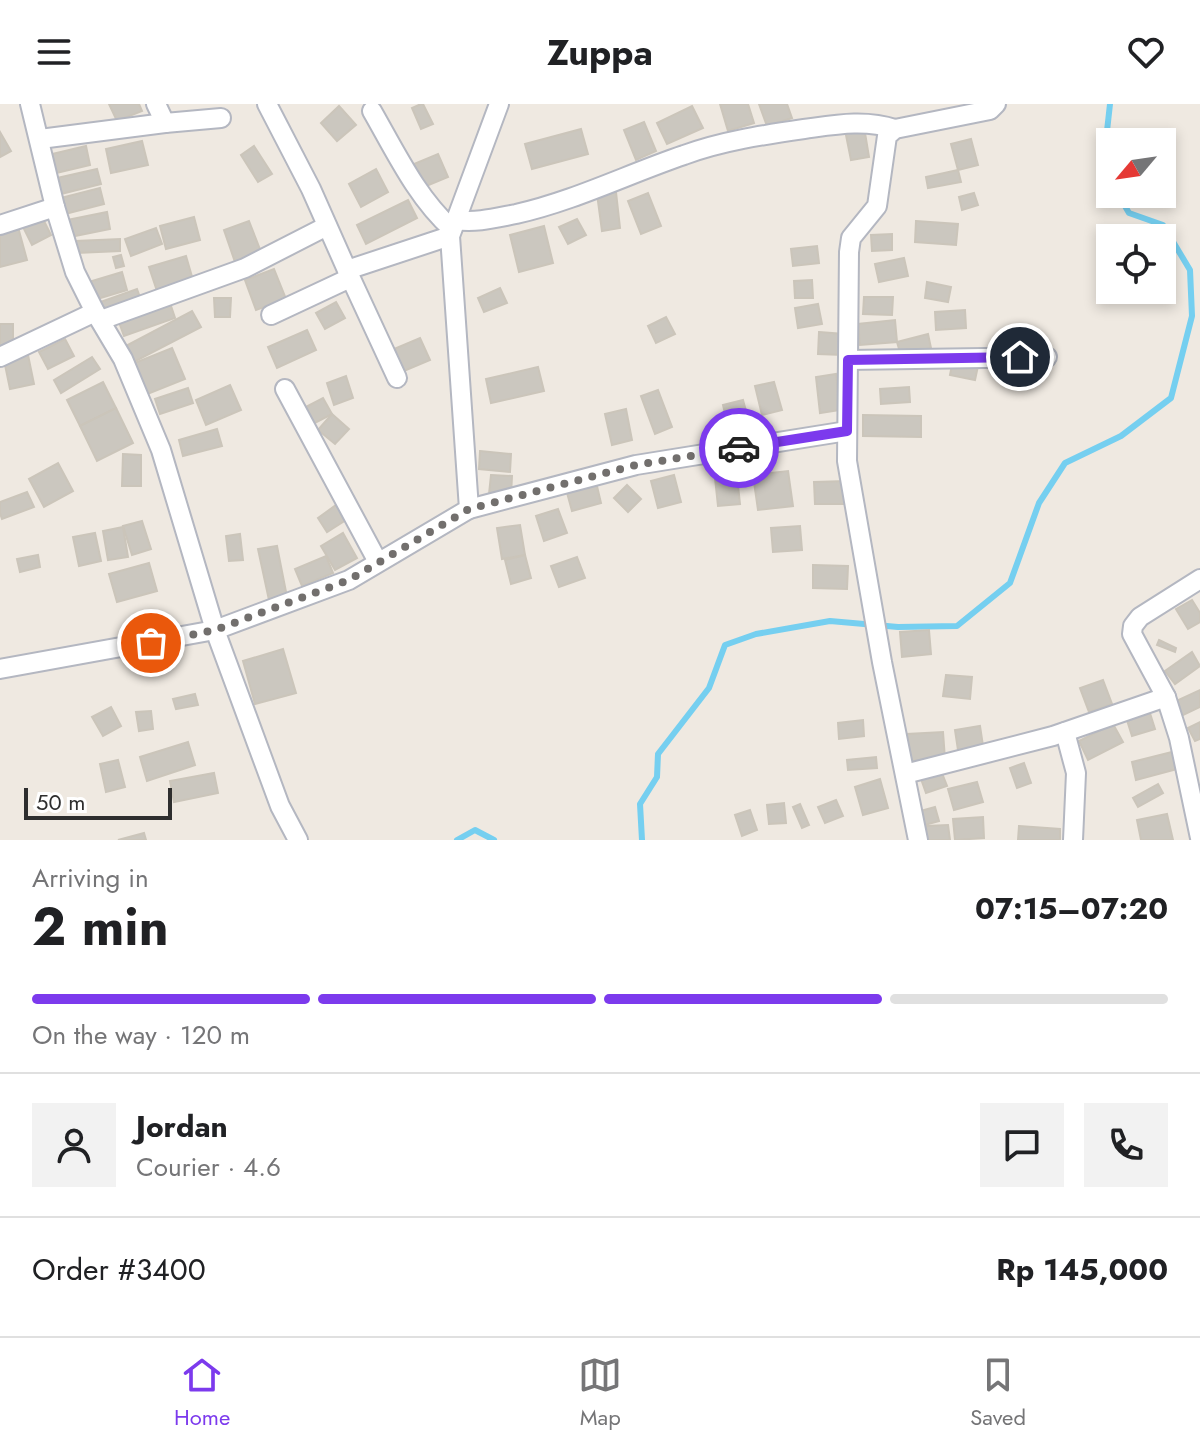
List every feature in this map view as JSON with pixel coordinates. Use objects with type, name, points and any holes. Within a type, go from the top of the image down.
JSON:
[{"type":"street","points":[[30,104],[55,207],[75,272],[123,359],[161,450],[215,630],[280,806],[298,840]]},
{"type":"street","points":[[156,104],[165,123]]},
{"type":"street","points":[[267,104],[311,189],[397,378]]},
{"type":"street","points":[[469,509],[452,229],[499,104]]},
{"type":"street","points":[[918,840],[882,662],[847,461],[849,252],[851,238],[877,206],[887,136],[895,129],[990,110],[996,104]]},
{"type":"street","points":[[372,111],[404,168],[452,229]]},
{"type":"street","points":[[271,315],[348,274],[452,229],[581,195],[709,146],[837,124],[866,113],[895,129]]},
{"type":"street","points":[[40,139],[221,118]]},
{"type":"street","points":[[0,225],[55,207]]},
{"type":"street","points":[[0,357],[98,316],[245,268],[327,226]]},
{"type":"street","points":[[848,360],[1047,357]]},
{"type":"street","points":[[285,389],[378,562]]},
{"type":"street","points":[[0,669],[215,630],[349,580],[469,509],[636,465],[847,431]]},
{"type":"street","points":[[1200,579],[1140,617],[1132,630],[1166,697],[1179,738],[1200,838]]},
{"type":"street","points":[[905,774],[1065,732],[1166,697]]},
{"type":"street","points":[[1065,732],[1076,773],[1073,840]]},
{"type":"building","points":[[109,104],[139,104],[142,111],[117,121]]},
{"type":"building","points":[[421,104],[433,124],[421,129],[412,108]]},
{"type":"building","points":[[720,104],[748,104],[754,123],[728,131]]},
{"type":"building","points":[[759,104],[787,104],[792,118],[767,126]]},
{"type":"building","points":[[339,106],[356,125],[337,141],[321,123]]},
{"type":"building","points":[[692,106],[703,128],[667,144],[657,123]]},
{"type":"building","points":[[644,122],[656,151],[636,160],[624,130]]},
{"type":"building","points":[[864,127],[869,157],[851,160],[845,130]]},
{"type":"building","points":[[581,129],[588,154],[532,169],[525,144]]},
{"type":"building","points":[[0,132],[11,151],[0,157]]},
{"type":"building","points":[[971,139],[978,165],[958,170],[951,144]]},
{"type":"building","points":[[142,141],[148,165],[111,173],[106,149]]},
{"type":"building","points":[[86,146],[90,165],[52,174],[48,155]]},
{"type":"building","points":[[254,146],[272,174],[258,182],[241,155]]},
{"type":"building","points":[[438,154],[448,177],[424,187],[414,164]]},
{"type":"building","points":[[97,169],[101,184],[61,194],[57,178]]},
{"type":"building","points":[[376,169],[388,192],[361,207],[349,184]]},
{"type":"building","points":[[958,170],[961,182],[928,188],[926,177]]},
{"type":"building","points":[[100,188],[104,204],[61,215],[57,199]]},
{"type":"building","points":[[616,192],[620,228],[602,231],[597,194]]},
{"type":"building","points":[[648,193],[661,226],[641,234],[628,201]]},
{"type":"building","points":[[974,193],[978,205],[962,210],[959,197]]},
{"type":"building","points":[[408,200],[417,218],[366,244],[357,225]]},
{"type":"building","points":[[107,212],[110,229],[70,237],[67,220]]},
{"type":"building","points":[[42,217],[51,235],[32,245],[23,227]]},
{"type":"building","points":[[194,217],[200,240],[166,249],[160,226]]},
{"type":"building","points":[[577,219],[586,235],[568,244],[559,227]]},
{"type":"building","points":[[249,221],[261,252],[235,262],[224,230]]},
{"type":"building","points":[[916,221],[958,224],[956,245],[915,242]]},
{"type":"building","points":[[544,226],[553,263],[519,272],[510,235]]},
{"type":"building","points":[[18,227],[27,260],[0,267],[0,232]]},
{"type":"building","points":[[156,228],[162,244],[131,256],[125,239]]},
{"type":"building","points":[[892,234],[892,250],[872,251],[871,235]]},
{"type":"building","points":[[120,239],[120,251],[77,253],[76,241]]},
{"type":"building","points":[[817,246],[819,263],[793,266],[791,249]]},
{"type":"building","points":[[121,255],[124,266],[116,268],[113,257]]},
{"type":"building","points":[[186,256],[193,280],[157,291],[149,267]]},
{"type":"building","points":[[904,258],[908,276],[879,282],[875,264]]},
{"type":"building","points":[[274,269],[286,299],[256,310],[245,280]]},
{"type":"building","points":[[122,272],[127,290],[94,300],[89,282]]},
{"type":"building","points":[[812,280],[813,298],[795,298],[794,281]]},
{"type":"building","points":[[927,282],[951,287],[948,302],[925,298]]},
{"type":"building","points":[[500,288],[507,303],[484,312],[478,298]]},
{"type":"building","points":[[137,289],[142,303],[102,317],[98,303]]},
{"type":"building","points":[[864,297],[893,297],[892,315],[863,314]]},
{"type":"building","points":[[214,298],[231,298],[230,317],[215,317]]},
{"type":"building","points":[[336,302],[345,318],[325,329],[316,313]]},
{"type":"building","points":[[170,303],[175,318],[124,336],[119,322]]},
{"type":"building","points":[[818,304],[822,324],[798,328],[795,308]]},
{"type":"building","points":[[965,310],[966,328],[936,330],[935,312]]},
{"type":"building","points":[[192,311],[201,327],[132,363],[124,347]]},
{"type":"building","points":[[666,317],[675,334],[656,343],[648,326]]},
{"type":"building","points":[[895,320],[897,342],[860,345],[858,324]]},
{"type":"building","points":[[0,324],[13,324],[13,348],[0,348]]},
{"type":"building","points":[[307,330],[316,350],[277,368],[268,347]]},
{"type":"building","points":[[819,332],[844,334],[843,355],[818,354]]},
{"type":"building","points":[[928,334],[931,348],[901,356],[897,342]]},
{"type":"building","points":[[420,338],[430,360],[404,371],[394,349]]},
{"type":"building","points":[[65,339],[74,356],[48,369],[39,352]]},
{"type":"building","points":[[172,348],[185,379],[145,395],[132,364]]},
{"type":"building","points":[[28,355],[34,384],[10,389],[4,360]]},
{"type":"building","points":[[92,357],[100,369],[61,393],[54,380]]},
{"type":"building","points":[[953,360],[978,366],[975,380],[950,375]]},
{"type":"building","points":[[538,367],[544,391],[491,403],[486,379]]},
{"type":"building","points":[[836,374],[840,410],[820,413],[816,377]]},
{"type":"building","points":[[346,376],[353,398],[334,405],[327,383]]},
{"type":"building","points":[[103,382],[116,408],[80,426],[67,400]]},
{"type":"building","points":[[774,382],[782,410],[762,415],[755,386]]},
{"type":"building","points":[[230,385],[241,410],[206,425],[196,400]]},
{"type":"building","points":[[909,387],[910,402],[881,404],[880,389]]},
{"type":"building","points":[[188,388],[193,403],[160,414],[155,399]]},
{"type":"building","points":[[658,390],[672,427],[655,434],[641,396]]},
{"type":"building","points":[[323,398],[332,414],[313,424],[304,408]]},
{"type":"building","points":[[743,400],[752,433],[731,438],[723,405]]},
{"type":"building","points":[[116,408],[133,443],[97,461],[80,426]]},
{"type":"building","points":[[626,409],[632,440],[612,445],[605,414]]},
{"type":"building","points":[[332,414],[349,429],[335,444],[318,430]]},
{"type":"building","points":[[863,415],[921,416],[921,437],[863,436]]},
{"type":"building","points":[[217,429],[222,446],[183,456],[179,440]]},
{"type":"building","points":[[480,451],[511,454],[510,472],[479,469]]},
{"type":"building","points":[[123,454],[141,455],[141,486],[122,486]]},
{"type":"building","points":[[58,463],[73,491],[44,507],[29,479]]},
{"type":"building","points":[[788,471],[793,506],[758,510],[753,475]]},
{"type":"building","points":[[491,475],[512,476],[511,496],[489,494]]},
{"type":"building","points":[[674,475],[681,502],[658,508],[651,481]]},
{"type":"building","points":[[737,476],[740,504],[718,506],[715,478]]},
{"type":"building","points":[[847,481],[847,504],[815,504],[814,482]]},
{"type":"building","points":[[596,482],[601,503],[572,511],[566,489]]},
{"type":"building","points":[[627,485],[641,499],[628,512],[614,498]]},
{"type":"building","points":[[27,492],[34,507],[2,519],[0,502]]},
{"type":"building","points":[[336,505],[346,520],[327,532],[318,518]]},
{"type":"building","points":[[558,509],[567,533],[544,541],[536,516]]},
{"type":"building","points":[[142,521],[151,549],[132,555],[123,526]]},
{"type":"building","points":[[520,525],[525,555],[502,559],[497,528]]},
{"type":"building","points":[[800,526],[802,550],[773,552],[771,528]]},
{"type":"building","points":[[123,527],[128,557],[108,560],[103,531]]},
{"type":"building","points":[[95,533],[101,561],[79,566],[73,537]]},
{"type":"building","points":[[343,533],[357,558],[335,570],[321,546]]},
{"type":"building","points":[[240,534],[243,560],[229,561],[226,536]]},
{"type":"building","points":[[277,546],[287,597],[269,600],[258,549]]},
{"type":"building","points":[[38,555],[40,567],[20,572],[17,559]]},
{"type":"building","points":[[525,555],[531,578],[511,584],[505,560]]},
{"type":"building","points":[[326,556],[333,573],[302,586],[295,569]]},
{"type":"building","points":[[577,557],[585,578],[559,587],[551,566]]},
{"type":"building","points":[[149,563],[157,591],[117,602],[109,574]]},
{"type":"building","points":[[813,565],[848,566],[847,589],[813,588]]},
{"type":"building","points":[[1192,600],[1200,613],[1200,622],[1188,629],[1176,609]]},
{"type":"building","points":[[929,630],[931,654],[902,657],[900,632]]},
{"type":"building","points":[[1159,640],[1176,648],[1175,652],[1157,645]]},
{"type":"building","points":[[283,649],[296,693],[255,704],[243,661]]},
{"type":"building","points":[[1192,652],[1200,666],[1175,684],[1165,671]]},
{"type":"building","points":[[946,675],[972,677],[970,699],[943,696]]},
{"type":"building","points":[[1103,680],[1112,704],[1089,712],[1080,688]]},
{"type":"building","points":[[1200,690],[1200,707],[1179,717],[1172,703]]},
{"type":"building","points":[[195,694],[198,705],[176,709],[173,699]]},
{"type":"building","points":[[111,707],[121,726],[103,736],[92,717]]},
{"type":"building","points":[[1149,710],[1155,729],[1132,736],[1126,717]]},
{"type":"building","points":[[151,711],[153,729],[139,731],[136,712]]},
{"type":"building","points":[[863,720],[864,736],[839,739],[838,723]]},
{"type":"building","points":[[1200,722],[1200,739],[1195,741],[1188,728]]},
{"type":"building","points":[[1113,724],[1123,742],[1088,760],[1079,741]]},
{"type":"building","points":[[980,726],[983,746],[958,750],[955,730]]},
{"type":"building","points":[[943,732],[945,759],[909,761],[907,734]]},
{"type":"building","points":[[188,742],[195,765],[147,781],[140,757]]},
{"type":"building","points":[[1172,752],[1177,769],[1136,780],[1132,762]]},
{"type":"building","points":[[876,757],[877,768],[848,770],[847,760]]},
{"type":"building","points":[[118,760],[125,787],[106,792],[100,764]]},
{"type":"building","points":[[1024,763],[1031,783],[1017,788],[1010,768]]},
{"type":"building","points":[[940,768],[947,786],[926,793],[920,776]]},
{"type":"building","points":[[214,773],[218,793],[174,802],[170,781]]},
{"type":"building","points":[[880,779],[888,808],[863,815],[855,787]]},
{"type":"building","points":[[977,782],[983,802],[954,810],[948,789]]},
{"type":"building","points":[[1158,784],[1163,793],[1138,807],[1133,798]]},
{"type":"building","points":[[836,800],[843,816],[825,823],[818,807]]},
{"type":"building","points":[[784,803],[786,823],[769,824],[767,805]]},
{"type":"building","points":[[800,804],[809,825],[802,828],[793,807]]},
{"type":"building","points":[[935,807],[939,821],[921,826],[917,812]]},
{"type":"building","points":[[750,810],[757,830],[742,836],[735,815]]},
{"type":"building","points":[[1167,814],[1173,840],[1141,840],[1137,820]]},
{"type":"building","points":[[983,817],[984,838],[955,840],[953,819]]},
{"type":"building","points":[[948,825],[950,840],[927,840],[926,826]]},
{"type":"building","points":[[1019,826],[1060,829],[1060,840],[1018,840]]},
{"type":"building","points":[[144,833],[146,840],[118,840]]},
{"type":"waterway","points":[[1107,128],[1110,104]]},
{"type":"waterway","points":[[642,840],[640,804],[657,777],[658,754],[709,688],[725,645],[756,634],[830,621],[898,627],[957,626],[1010,583],[1039,503],[1065,463],[1121,436],[1171,398],[1192,316],[1190,270],[1163,225],[1129,213],[1126,208]]},
{"type":"waterway","points":[[457,840],[475,830],[494,840]]},
{"type":"way so far","points":[[151,643],[215,630],[349,580],[469,509],[636,465],[739,448]]},
{"type":"route","points":[[739,448],[847,431],[848,360],[1020,357]]}]
